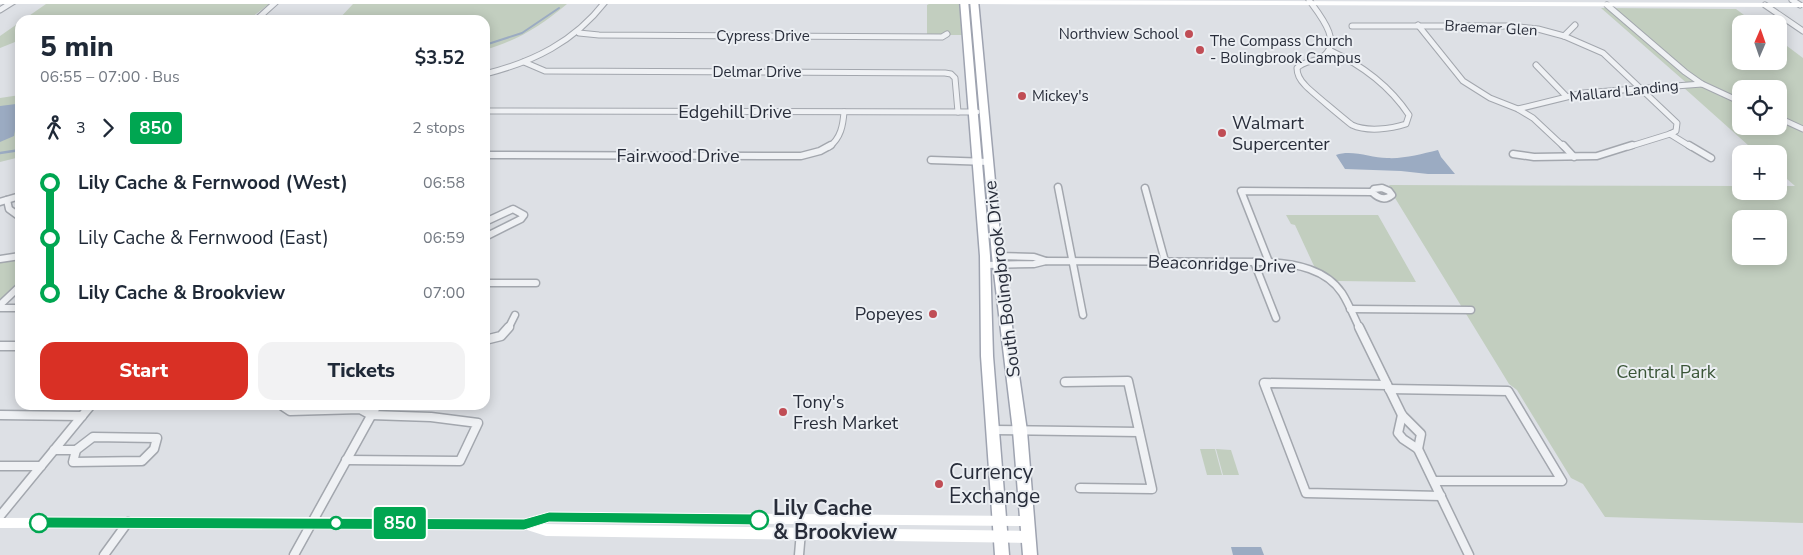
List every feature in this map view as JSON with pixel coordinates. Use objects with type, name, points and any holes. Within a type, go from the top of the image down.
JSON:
[{"type":"main road","name":"South Bolingbrook Drive","points":[[969,1],[985,111],[989,162],[993,262],[987,356],[1002,555]]},
{"type":"main road","name":"South Bolingbrook Drive","points":[[969,1],[977,162],[1020,431],[1030,555]]},
{"type":"street","points":[[1792,0],[1802,5]]},
{"type":"street","points":[[0,10],[14,1]]},
{"type":"street","points":[[0,2],[969,1],[1607,4],[1631,2],[1802,5]]},
{"type":"street","points":[[262,15],[276,2]]},
{"type":"street","points":[[490,72],[524,62],[563,43],[579,33],[596,16],[606,2]]},
{"type":"street","points":[[1310,2],[1327,26],[1332,42],[1329,50],[1323,56],[1302,64],[1297,68],[1297,74],[1306,87],[1352,125],[1366,128],[1392,128],[1406,124],[1409,115],[1405,108],[1378,79],[1356,63],[1329,50]]},
{"type":"street","points":[[1607,4],[1685,72],[1702,84],[1732,98]]},
{"type":"street","points":[[1765,5],[1803,31]]},
{"type":"street","points":[[1418,25],[1463,81],[1490,98],[1518,108],[1547,130],[1574,157]]},
{"type":"street","points":[[1564,36],[1575,25]]},
{"type":"street","name":"Braemar Glen","points":[[1352,26],[1511,26],[1538,29],[1564,36],[1603,53],[1642,88],[1677,123],[1676,131],[1670,134]]},
{"type":"street","name":"Cypress Drive","points":[[579,33],[599,35],[932,37],[942,37],[947,34]]},
{"type":"street","name":"Delmar Drive","points":[[524,62],[545,70],[945,73],[952,74],[955,78],[958,112]]},
{"type":"street","points":[[1536,65],[1566,96]]},
{"type":"street","name":"Mallard Landing","points":[[1518,108],[1566,96],[1702,84]]},
{"type":"street","name":"Edgehill Drive","points":[[490,111],[985,111]]},
{"type":"street","name":"Fairwood Drive","points":[[490,155],[801,156],[819,151],[834,142],[842,132],[844,112]]},
{"type":"street","points":[[1787,122],[1803,129]]},
{"type":"street","points":[[1513,154],[1534,157],[1597,156],[1670,134],[1711,158]]},
{"type":"street","points":[[931,160],[989,162]]},
{"type":"street","points":[[1058,188],[1082,315]]},
{"type":"street","points":[[1145,188],[1165,261]]},
{"type":"street","points":[[1268,262],[1241,191],[1372,192]]},
{"type":"street","points":[[4,200],[9,209],[15,213]]},
{"type":"street","points":[[490,220],[513,209],[521,211],[524,215],[521,219],[490,234]]},
{"type":"street","points":[[0,259],[15,257]]},
{"type":"street","name":"Beaconridge Drive","points":[[993,262],[1034,264],[1046,261],[1268,262],[1296,264],[1324,276],[1338,287],[1402,415],[1420,431],[1422,436],[1418,449]]},
{"type":"street","points":[[1254,262],[1276,318]]},
{"type":"street","points":[[490,283],[536,283]]},
{"type":"street","points":[[0,306],[15,291]]},
{"type":"street","points":[[0,306],[15,308]]},
{"type":"street","points":[[1350,309],[1471,310]]},
{"type":"street","points":[[490,339],[500,338],[509,330],[515,315]]},
{"type":"street","points":[[0,346],[15,346]]},
{"type":"street","points":[[1065,382],[1128,381],[1152,489],[1080,488]]},
{"type":"street","points":[[1434,481],[1562,481],[1508,391],[1264,383],[1306,494],[1441,496]]},
{"type":"street","points":[[0,516],[87,410]]},
{"type":"street","points":[[288,410],[360,410],[371,415],[431,417],[478,424],[460,461],[346,460]]},
{"type":"street","points":[[294,555],[374,410]]},
{"type":"street","points":[[0,415],[82,416]]},
{"type":"street","name":"Beaconridge Drive","points":[[1402,415],[1398,433],[1418,449],[1469,555]]},
{"type":"street","points":[[993,430],[1139,432]]},
{"type":"street","points":[[54,450],[76,450],[93,437],[158,438],[154,449],[142,461],[73,462],[76,450]]},
{"type":"street","points":[[0,466],[41,466]]},
{"type":"street","points":[[0,523],[312,522],[524,524],[549,517],[1027,520]]},
{"type":"street","points":[[799,555],[802,520]]},
{"type":"street","points":[[104,555],[128,522]]},
{"type":"street","points":[[524,524],[546,531],[1028,537]]},
{"type":"green space","points":[[937,0],[960,0],[962,35],[927,35],[927,5]]},
{"type":"green space","points":[[46,4],[269,4],[255,15],[30,15]]},
{"type":"green space","points":[[353,4],[567,4],[529,32],[490,48],[490,15],[343,15]]},
{"type":"green space","name":"Central Park","points":[[1601,8],[1736,9],[1744,15],[1732,15],[1732,70],[1788,70],[1788,47],[1803,58],[1803,523],[1605,517],[1583,484],[1571,478],[1517,390],[1509,384],[1395,198],[1396,196],[1389,185],[1732,186],[1732,200],[1787,200],[1787,186],[1795,186],[1787,179],[1787,145],[1748,145],[1737,135],[1787,135],[1787,80],[1732,80],[1732,131],[1683,87],[1690,86]]},
{"type":"green space","points":[[15,26],[15,42],[0,48],[0,36]]},
{"type":"green space","points":[[15,96],[15,158],[0,162],[0,98]]},
{"type":"green space","points":[[1286,215],[1378,215],[1416,282],[1337,281],[1314,266],[1295,225],[1291,224]]},
{"type":"green space","points":[[15,259],[15,286],[0,300],[0,262]]},
{"type":"green space","points":[[1200,449],[1215,449],[1222,475],[1207,475]]},
{"type":"green space","points":[[1216,449],[1231,450],[1239,475],[1223,475]]},
{"type":"water","points":[[15,104],[14,136],[0,142],[0,106]]},
{"type":"water","points":[[1438,150],[1441,157],[1455,174],[1345,169],[1336,155],[1348,153],[1393,158]]},
{"type":"water","points":[[1231,547],[1261,547],[1264,555],[1233,555]]},
{"type":"waterway","points":[[490,43],[522,33],[559,8]]},
{"type":"waterway","points":[[0,153],[15,151]]},
{"type":"bus line","name":"850","points":[[39,523],[312,522],[524,524],[549,517],[759,520]]},
{"type":"place","name":"Northview School","points":[[1189,34]]},
{"type":"place","name":"The Compass Church - Bolingbrook Campus","points":[[1200,50]]},
{"type":"place","name":"Mickey's","points":[[1022,96]]},
{"type":"place","name":"Walmart Supercenter","points":[[1222,133]]},
{"type":"place","name":"Popeyes","points":[[933,314]]},
{"type":"place","name":"Tony's Fresh Market","points":[[783,412]]},
{"type":"place","name":"Currency Exchange","points":[[939,484]]},
{"type":"place","name":"Lily Cache & Brookview","points":[[759,520]]}]
